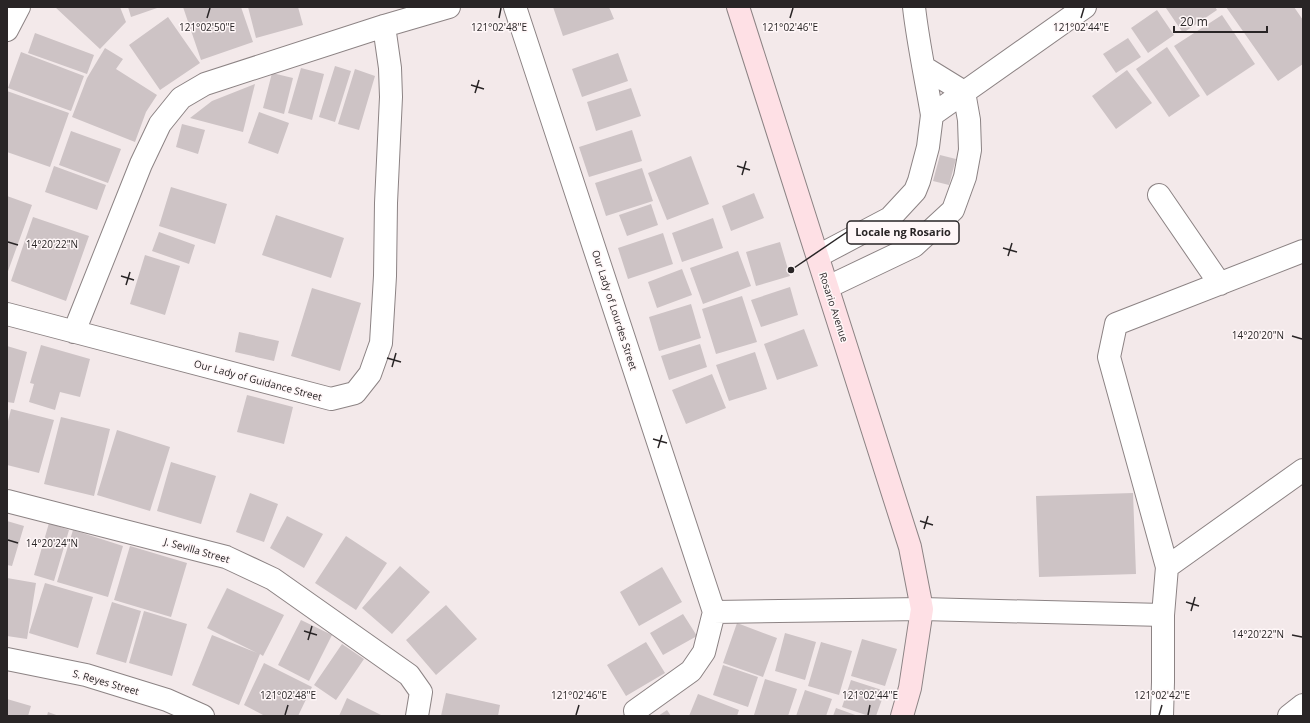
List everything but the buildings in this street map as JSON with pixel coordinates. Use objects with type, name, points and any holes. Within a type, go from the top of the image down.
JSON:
[{"type":"main road","name":"Rosario Avenue","points":[[738,7],[910,547],[922,609],[910,688],[902,716]]},
{"type":"street","points":[[7,30],[19,7]]},
{"type":"street","points":[[74,332],[141,164],[160,124],[181,98],[205,84],[384,26],[449,7]]},
{"type":"street","name":"Our Lady of Lourdes Street","points":[[515,7],[714,612]]},
{"type":"street","points":[[818,256],[890,218],[915,191],[919,181],[928,147],[932,115],[925,68],[916,30],[914,7]]},
{"type":"street","points":[[932,115],[1085,7]]},
{"type":"street","name":"Our Lady of Guidance Street","points":[[7,314],[331,399],[355,393],[370,374],[381,343],[385,276],[386,203],[391,97],[390,68],[384,26]]},
{"type":"street","points":[[828,287],[914,246],[954,210],[965,177],[970,150],[969,120],[964,92],[925,68]]},
{"type":"street","points":[[1159,195],[1220,284]]},
{"type":"street","points":[[1162,716],[1164,615],[1167,567],[1109,357],[1116,324],[1303,252]]},
{"type":"street","points":[[1167,567],[1303,470]]},
{"type":"street","name":"J. Sevilla Street","points":[[7,501],[226,557],[273,579],[409,675],[421,692],[417,716]]},
{"type":"street","points":[[635,711],[690,671],[704,652],[714,612],[922,609],[1164,615]]},
{"type":"street","name":"S. Reyes Street","points":[[7,658],[86,675],[166,700],[203,716]]},
{"type":"street","points":[[1289,716],[1303,705]]},
{"type":"place","name":"Locale ng Rosario","points":[[791,270]]}]
